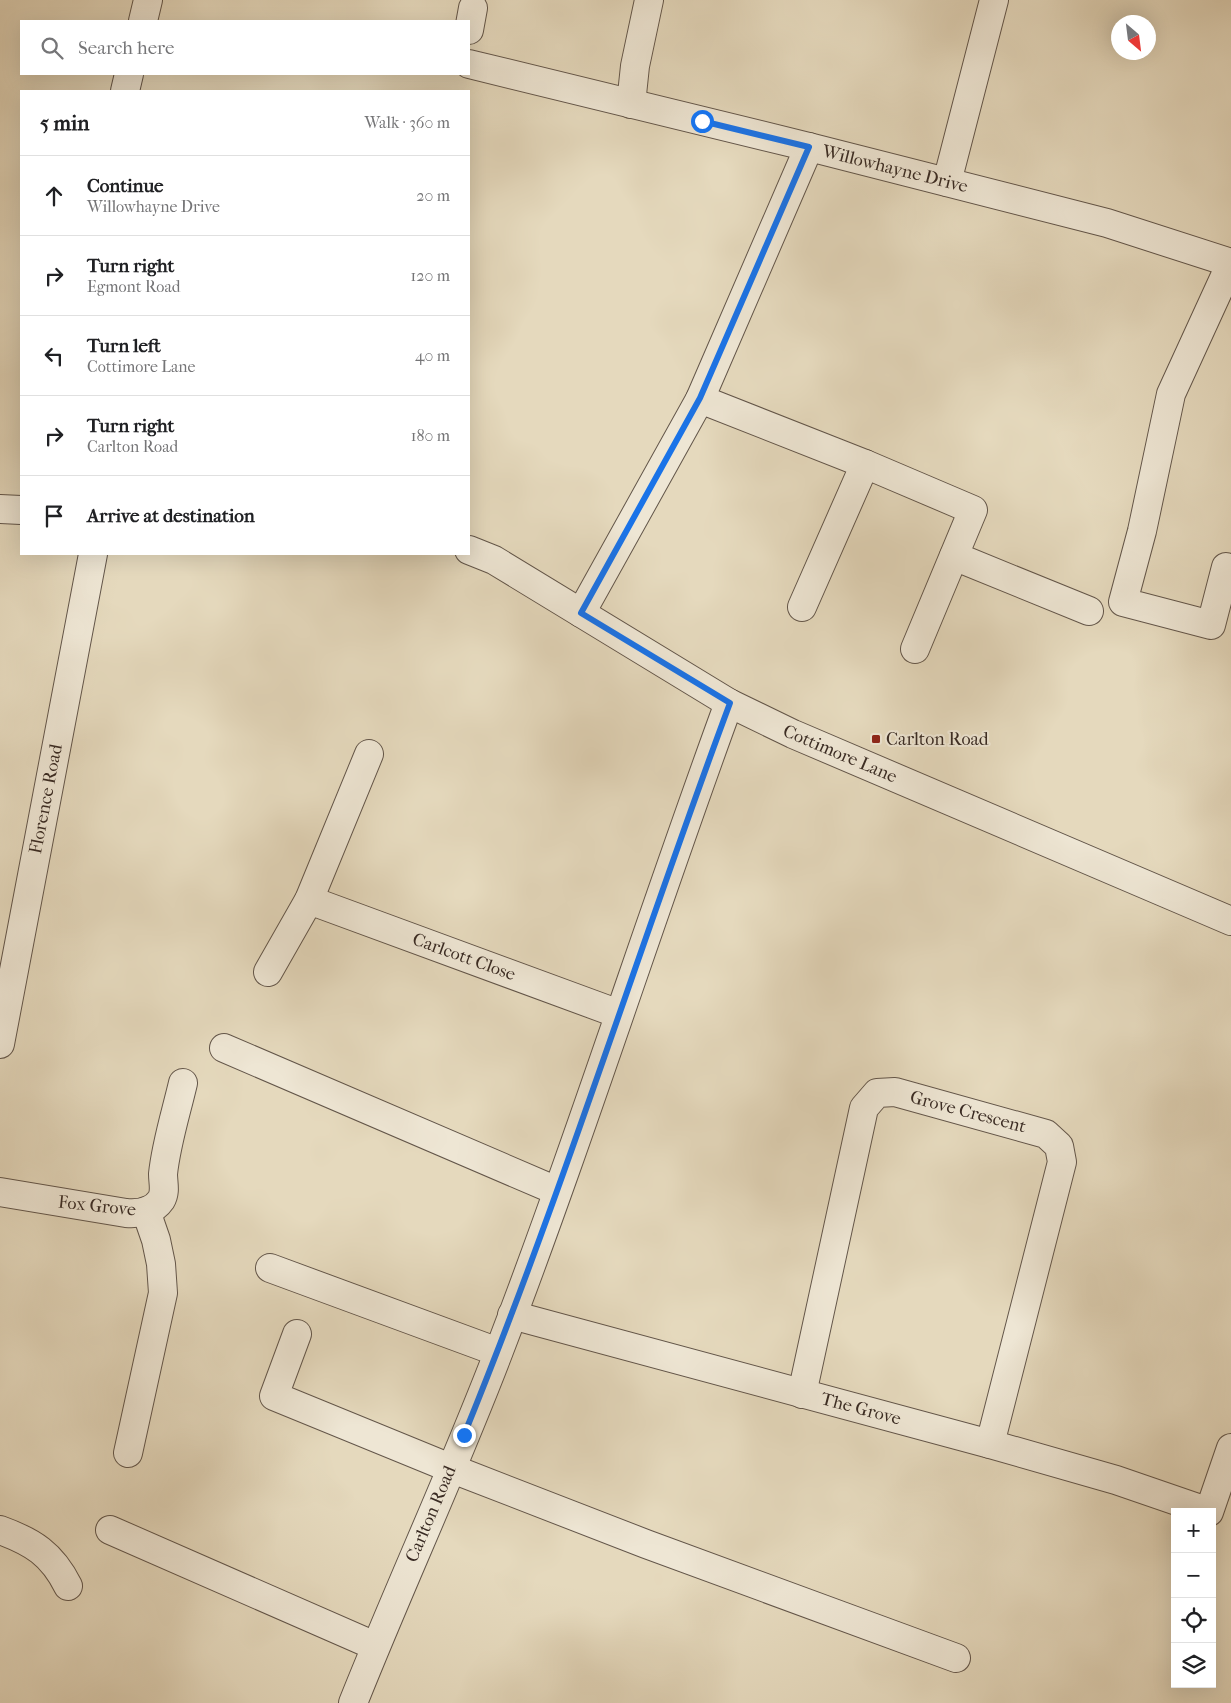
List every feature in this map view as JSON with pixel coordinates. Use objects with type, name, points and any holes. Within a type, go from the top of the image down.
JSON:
[{"type":"street","points":[[143,20],[148,0]]},
{"type":"street","points":[[631,104],[635,66],[649,0]]},
{"type":"street","points":[[947,182],[994,0]]},
{"type":"street","name":"Willowhayne Drive","points":[[470,64],[809,147],[1107,223],[1231,263]]},
{"type":"street","points":[[125,90],[129,75]]},
{"type":"street","points":[[581,613],[700,398],[809,147]]},
{"type":"street","points":[[1226,567],[1211,625],[1123,602],[1142,531],[1170,394],[1231,263]]},
{"type":"street","points":[[700,398],[866,464],[973,510],[914,649]]},
{"type":"street","points":[[802,607],[866,464]]},
{"type":"street","points":[[0,509],[20,510]]},
{"type":"street","name":"Cottimore Lane","points":[[470,550],[494,560],[730,703],[793,734],[1231,921]]},
{"type":"street","name":"Florence Road","points":[[0,1044],[93,555]]},
{"type":"street","points":[[954,556],[1089,611]]},
{"type":"street","name":"Carlton Road","points":[[353,1703],[512,1315],[681,833],[730,703]]},
{"type":"street","points":[[268,972],[309,900],[369,754]]},
{"type":"street","name":"Carlcott Close","points":[[309,900],[618,1014]]},
{"type":"street","points":[[224,1048],[557,1191]]},
{"type":"street","name":"Fox Grove","points":[[0,1192],[136,1214],[155,1207],[162,1199],[166,1159],[183,1083]]},
{"type":"street","name":"Grove Crescent","points":[[802,1394],[864,1108],[877,1093],[895,1092],[1046,1134],[1059,1146],[1062,1162],[990,1444]]},
{"type":"street","points":[[128,1453],[163,1293],[161,1264],[156,1240],[146,1211]]},
{"type":"street","points":[[270,1268],[498,1352]]},
{"type":"street","name":"The Grove","points":[[512,1315],[990,1444],[1116,1480],[1196,1508]]},
{"type":"street","points":[[297,1334],[274,1396],[450,1468],[646,1544],[956,1658]]},
{"type":"street","points":[[1209,1508],[1231,1448]]},
{"type":"street","points":[[1216,1514],[1231,1520]]},
{"type":"street","points":[[0,1530],[35,1545],[60,1570],[68,1586]]},
{"type":"street","points":[[110,1530],[376,1646]]},
{"type":"place","name":"Carlton Road","points":[[876,739]]},
{"type":"route","points":[[464,1435],[498,1352],[557,1191],[681,833],[730,703],[581,613],[700,398],[809,147],[702,121]]}]
